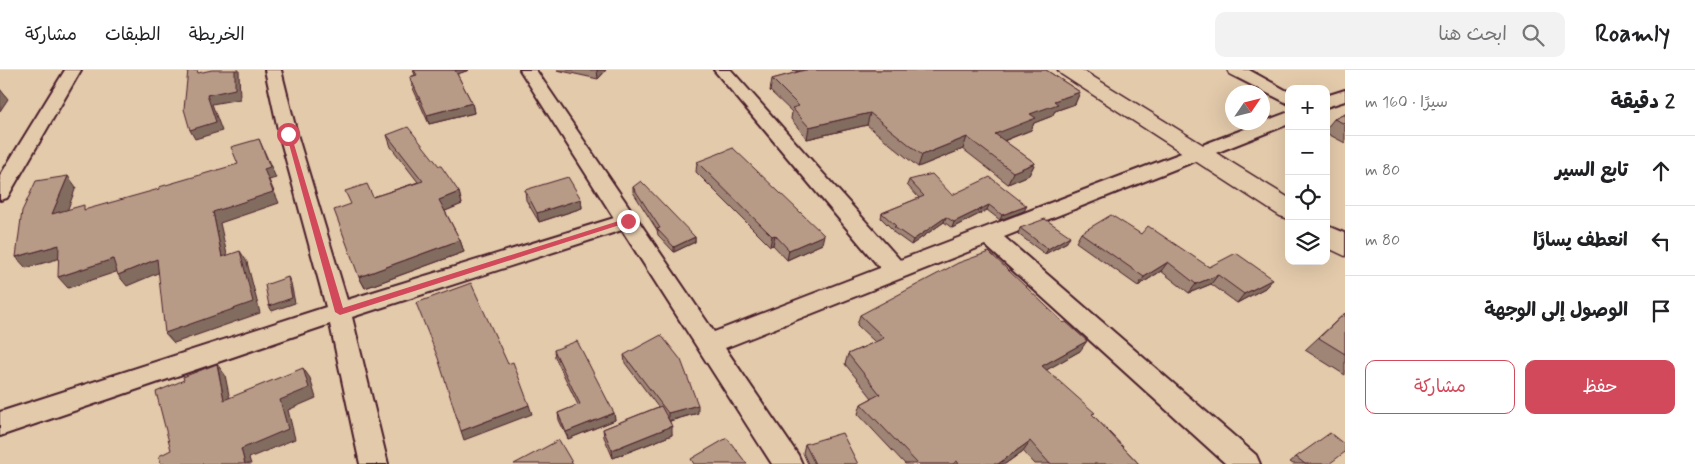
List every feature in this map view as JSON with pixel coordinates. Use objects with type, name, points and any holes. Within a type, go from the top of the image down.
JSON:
[{"type":"street","points":[[0,193],[73,70]]},
{"type":"street","points":[[272,70],[288,134],[340,312],[374,464]]},
{"type":"street","points":[[528,70],[788,464]]},
{"type":"street","points":[[722,70],[895,270]]},
{"type":"street","points":[[1068,70],[1285,207]]},
{"type":"street","points":[[1236,70],[1285,97]]},
{"type":"street","points":[[1330,101],[1345,95]]},
{"type":"street","points":[[709,344],[1285,119]]},
{"type":"street","points":[[0,424],[340,312],[628,221]]},
{"type":"street","points":[[988,235],[1246,464]]},
{"type":"building","points":[[188,70],[197,70],[198,73],[212,70],[235,70],[235,89],[207,95],[216,122],[190,130],[184,109]]},
{"type":"building","points":[[414,70],[455,70],[472,103],[427,115],[410,77],[417,75]]},
{"type":"building","points":[[805,70],[1046,70],[1080,92],[1054,101],[1058,104],[1030,114],[1036,118],[995,134],[1035,163],[1013,172],[967,137],[922,155],[870,113],[809,127],[792,108],[799,106],[772,79]]},
{"type":"building","points":[[1345,114],[1345,124],[1334,119]]},
{"type":"building","points":[[408,127],[439,166],[441,166],[459,192],[439,200],[460,240],[359,277],[334,210],[351,204],[345,191],[367,184],[373,197],[423,181],[387,135]]},
{"type":"building","points":[[259,139],[270,167],[264,169],[273,192],[213,212],[222,257],[240,251],[253,302],[165,333],[157,259],[118,275],[113,259],[58,277],[59,245],[16,257],[22,211],[36,181],[68,176],[52,214],[84,205],[84,210],[238,164],[231,147]]},
{"type":"building","points":[[733,148],[824,235],[789,250],[775,235],[772,236],[697,162]]},
{"type":"building","points":[[932,174],[952,195],[990,177],[1027,206],[1002,215],[989,205],[954,222],[946,217],[913,240],[894,227],[896,226],[882,213],[924,196],[909,180]]},
{"type":"building","points":[[568,177],[581,199],[537,213],[525,190]]},
{"type":"building","points":[[641,181],[695,237],[674,247],[657,229],[660,228],[633,187]]},
{"type":"building","points":[[1111,215],[1141,234],[1148,226],[1209,267],[1236,253],[1273,279],[1244,294],[1218,275],[1196,284],[1168,262],[1144,277],[1081,233]]},
{"type":"building","points":[[1045,219],[1070,236],[1048,249],[1020,228]]},
{"type":"building","points":[[989,252],[1064,323],[1066,322],[1087,341],[1042,366],[1095,413],[1092,414],[1139,464],[1050,464],[1030,441],[998,464],[959,464],[957,461],[953,464],[918,464],[861,404],[880,394],[848,354],[884,338],[860,315],[958,263]]},
{"type":"building","points":[[288,277],[292,298],[269,306],[265,285]]},
{"type":"building","points":[[471,283],[508,364],[513,362],[529,405],[461,431],[438,358],[416,303]]},
{"type":"building","points":[[1345,313],[1345,354],[1319,338]]},
{"type":"building","points":[[661,335],[681,360],[698,405],[668,413],[624,355]]},
{"type":"building","points":[[577,341],[614,413],[566,432],[558,413],[580,404],[554,350]]},
{"type":"building","points":[[217,364],[224,400],[303,368],[309,388],[280,400],[288,429],[241,449],[245,464],[161,464],[159,456],[171,450],[156,392],[184,380],[183,377]]},
{"type":"building","points":[[661,406],[672,426],[612,450],[603,429]]},
{"type":"building","points":[[842,433],[858,464],[815,464],[805,444]]},
{"type":"building","points":[[1330,433],[1345,445],[1345,452],[1329,464],[1305,464],[1296,457]]},
{"type":"building","points":[[727,438],[747,464],[694,464],[691,459]]},
{"type":"building","points":[[559,440],[573,464],[514,464]]},
{"type":"route","points":[[288,134],[340,312],[628,221]]}]
